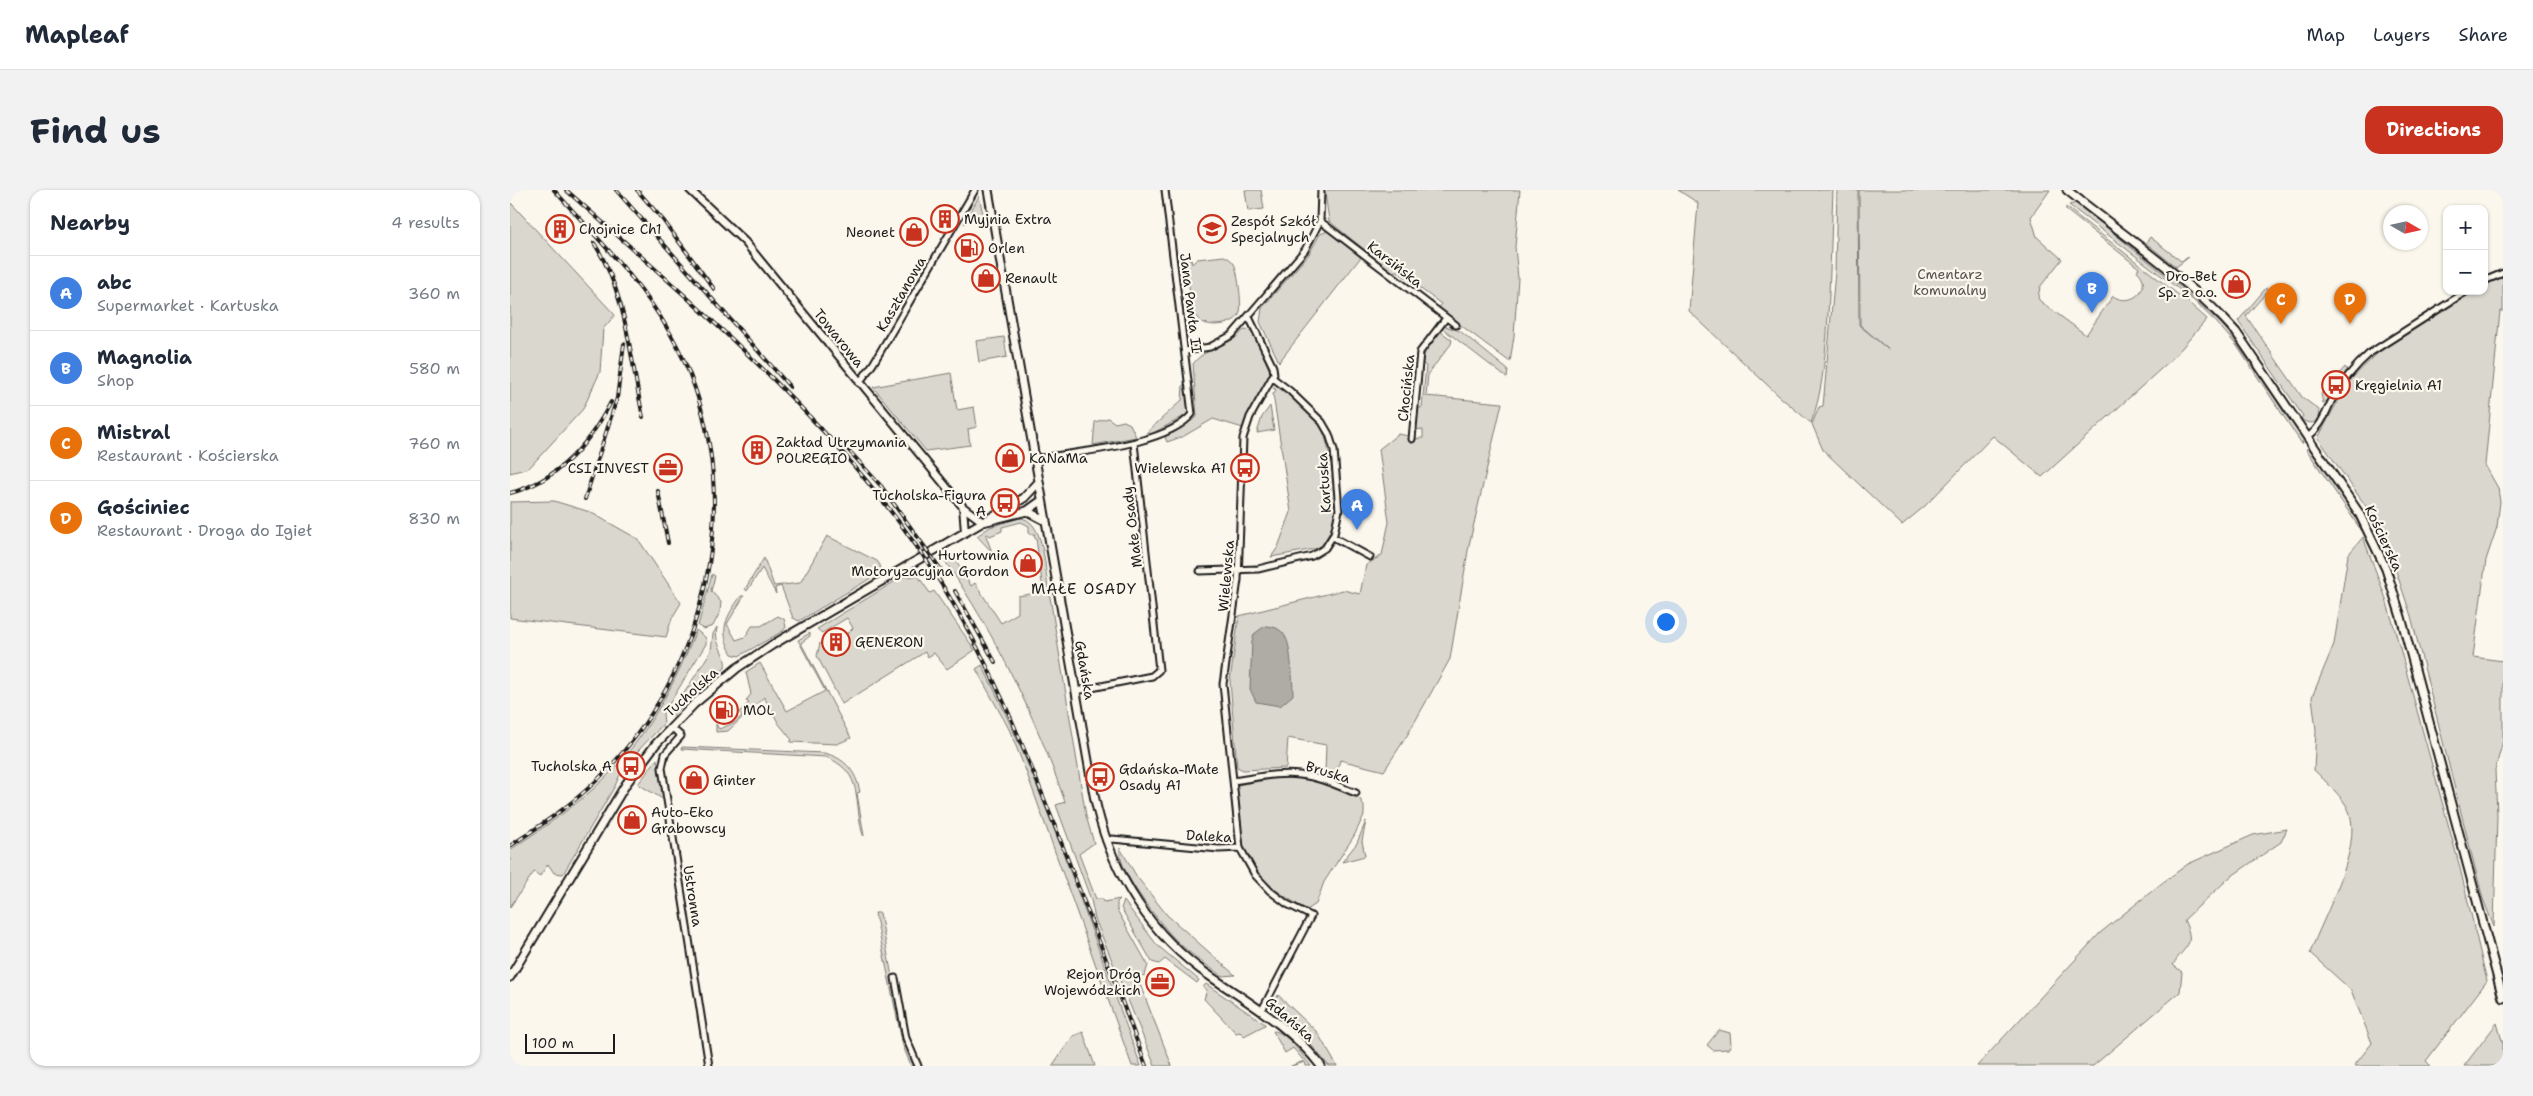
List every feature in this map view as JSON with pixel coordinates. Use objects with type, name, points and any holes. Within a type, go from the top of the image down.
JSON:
[{"type":"main road","name":"Gdańska","points":[[988,190],[1044,520],[1097,812],[1106,841],[1128,888],[1149,919],[1167,940],[1201,969],[1262,1010],[1294,1036],[1321,1066]]},
{"type":"main road","name":"Kościerska","points":[[2067,190],[2161,263],[2223,318],[2236,332],[2359,513],[2386,569],[2401,617],[2503,998]]},
{"type":"main road","name":"Tucholska","points":[[510,976],[626,784],[672,727],[710,689],[748,660],[1024,498],[1038,484]]},
{"type":"main road","points":[[1024,498],[1041,501]]},
{"type":"main road","name":"Tucholska","points":[[983,522],[1026,511],[1041,501]]},
{"type":"main road","points":[[1026,511],[1044,520]]},
{"type":"street","name":"Towarowa","points":[[690,190],[746,242],[859,383],[963,507],[983,522]]},
{"type":"street","name":"Kasztanowa","points":[[859,383],[873,364],[975,190]]},
{"type":"street","name":"Jana Pawła II","points":[[1136,443],[1189,418],[1193,408],[1165,190]]},
{"type":"street","points":[[1186,351],[1210,347],[1222,342],[1238,330],[1305,250],[1320,221],[1321,190]]},
{"type":"street","name":"Karsińska","points":[[1320,221],[1456,325]]},
{"type":"street","points":[[2488,279],[2503,273]]},
{"type":"street","points":[[2308,437],[2320,425],[2342,383],[2357,365],[2370,354],[2461,295]]},
{"type":"street","points":[[1248,318],[1273,367],[1273,378]]},
{"type":"street","name":"Chocińska","points":[[1412,439],[1420,352],[1446,318]]},
{"type":"street","name":"Kartuska","points":[[1200,571],[1258,569],[1312,556],[1321,552],[1332,537],[1339,510],[1334,450],[1329,434],[1316,416],[1290,391],[1273,378]]},
{"type":"street","name":"Wielewska","points":[[1240,848],[1223,684],[1239,569],[1243,438],[1250,417],[1273,378]]},
{"type":"street","points":[[1034,457],[1049,457],[1136,443]]},
{"type":"street","name":"Małe Osady","points":[[1076,691],[1152,676],[1159,670],[1136,443]]},
{"type":"street","points":[[963,507],[965,532]]},
{"type":"street","points":[[1332,537],[1370,557]]},
{"type":"street","name":"Ustronna","points":[[672,727],[682,736],[665,754],[662,768],[709,1066]]},
{"type":"street","name":"Bruska","points":[[1233,781],[1279,774],[1300,775],[1320,779],[1356,793]]},
{"type":"street","name":"Daleka","points":[[1106,841],[1112,839],[1219,850],[1240,848],[1255,875],[1270,891],[1287,904],[1311,916],[1262,1010]]},
{"type":"street","points":[[895,978],[906,1038],[918,1066]]},
{"type":"green space","points":[[1245,190],[1261,190],[1264,209],[1248,211]]},
{"type":"green space","points":[[1328,190],[1520,190],[1515,247],[1518,278],[1514,336],[1510,362],[1439,309],[1441,304],[1397,271],[1392,272],[1329,221],[1325,193]]},
{"type":"green space","points":[[1678,190],[1833,190],[1830,279],[1824,367],[1811,423],[1779,396],[1689,311],[1698,203]]},
{"type":"green space","name":"Cmentarz komunalny","points":[[1837,190],[1858,190],[1859,325],[1890,351],[1860,325],[1859,190],[2050,190],[2031,217],[2037,237],[2062,259],[2040,287],[2038,298],[2040,301],[2086,335],[2113,296],[2128,300],[2139,294],[2142,288],[2142,277],[2137,271],[2139,268],[2066,210],[2066,207],[2207,319],[2174,357],[2042,477],[1993,436],[1925,506],[1902,525],[1823,450],[1812,424],[1819,407],[1823,406],[1835,272]]},
{"type":"green space","points":[[979,196],[985,223],[981,224],[981,221],[968,221],[964,224]]},
{"type":"green space","points":[[510,202],[615,315],[603,329],[600,372],[583,409],[529,468],[510,473]]},
{"type":"green space","points":[[2076,203],[2178,285],[2224,326],[2304,438],[2302,444],[2237,346],[2217,323],[2193,300],[2069,205]]},
{"type":"green space","points":[[1328,231],[1361,257],[1279,362],[1260,322],[1262,308],[1309,254],[1320,234]]},
{"type":"green space","points":[[2150,237],[2181,261],[2189,257],[2176,267],[2146,243]]},
{"type":"green space","points":[[1224,256],[1231,260],[1235,266],[1240,291],[1240,312],[1230,322],[1210,325],[1199,320],[1193,310],[1187,259],[1191,259],[1192,264],[1197,259]]},
{"type":"green space","points":[[2503,277],[2503,311],[2500,311],[2485,465],[2498,488],[2500,502],[2497,527],[2486,560],[2473,657],[2503,661],[2503,741],[2495,770],[2497,815],[2494,927],[2483,899],[2411,616],[2389,550],[2379,525],[2318,438],[2348,382],[2379,352],[2468,295],[2488,295],[2488,283]]},
{"type":"green space","points":[[2266,288],[2271,291],[2266,293],[2246,316],[2302,397],[2319,410],[2320,417],[2314,422],[2309,423],[2301,419],[2303,416],[2238,321]]},
{"type":"green space","points":[[1445,326],[1460,331],[1508,370],[1507,378],[1442,328]]},
{"type":"green space","points":[[1244,330],[1253,331],[1271,373],[1247,416],[1243,428],[1213,419],[1184,436],[1167,442],[1165,437],[1197,417],[1193,364],[1203,354],[1231,341]]},
{"type":"green space","points":[[1440,331],[1452,340],[1428,374],[1426,396],[1502,403],[1469,545],[1450,659],[1408,734],[1384,771],[1340,760],[1336,776],[1325,773],[1326,745],[1288,738],[1286,768],[1243,770],[1237,767],[1230,681],[1239,616],[1343,590],[1360,594],[1366,565],[1382,555],[1389,522],[1379,449],[1398,434],[1409,436],[1409,439],[1423,438],[1423,430],[1416,429],[1418,409],[1422,407],[1426,366],[1422,363],[1426,349]]},
{"type":"green space","points":[[1004,337],[1007,357],[979,362],[976,341]]},
{"type":"green space","points":[[2345,367],[2348,371],[2338,381],[2329,400],[2323,403],[2321,394]]},
{"type":"green space","points":[[951,373],[957,410],[974,407],[977,427],[968,429],[970,445],[926,451],[873,387]]},
{"type":"green space","points":[[1187,384],[1190,409],[1188,414],[1148,436],[1146,433],[1182,400],[1183,385]]},
{"type":"green space","points":[[1278,387],[1306,408],[1323,430],[1332,467],[1336,505],[1328,536],[1320,548],[1271,557],[1278,547],[1291,512],[1273,394],[1276,390],[1273,388]]},
{"type":"green space","points":[[1270,406],[1274,430],[1257,433],[1262,417]]},
{"type":"green space","points":[[1108,418],[1115,423],[1124,421],[1130,424],[1136,437],[1093,445],[1095,422]]},
{"type":"green space","points":[[2309,448],[2344,496],[2364,529],[2361,530],[2306,449]]},
{"type":"green space","points":[[554,501],[590,512],[638,539],[681,603],[672,618],[666,637],[510,618],[510,502]]},
{"type":"green space","points":[[1019,518],[1027,520],[1034,526],[1038,535],[1042,546],[1048,588],[1042,583],[1036,538],[1035,534],[1029,534],[1029,526],[1021,522],[1002,527],[1002,531],[990,536],[987,534],[992,552],[977,536],[990,527]]},
{"type":"green space","points":[[827,536],[877,561],[881,572],[799,621],[793,618],[781,586],[775,588],[776,594],[762,568],[747,591],[745,589],[764,558],[774,586],[800,583]]},
{"type":"green space","points":[[2363,537],[2385,596],[2395,630],[2459,864],[2487,981],[2426,1061],[2431,1066],[2354,1066],[2372,1043],[2351,990],[2310,953],[2347,862],[2352,826],[2347,806],[2314,770],[2316,730],[2312,697],[2334,644],[2348,555]]},
{"type":"green space","points":[[953,555],[971,586],[975,583],[1001,623],[1018,613],[1018,596],[1049,591],[1086,816],[1094,843],[1079,854],[1096,899],[1103,899],[1104,902],[1120,899],[1117,902],[1117,910],[1148,965],[1145,975],[1137,977],[1172,1066],[1155,1066],[1095,919],[1091,900],[1056,805],[1065,802],[1054,770],[1028,708],[998,648],[964,589],[945,561]]},
{"type":"green space","points":[[712,574],[715,576],[711,591],[721,602],[720,612],[713,626],[704,629],[698,626]]},
{"type":"green space","points":[[918,576],[930,593],[934,591],[975,650],[947,669],[934,653],[928,657],[925,652],[842,704],[817,656],[820,643],[825,646],[853,628],[847,618],[822,633],[817,629],[902,577]]},
{"type":"green space","points":[[741,596],[744,596],[727,624],[736,640],[745,637],[752,626],[761,626],[778,616],[784,619],[786,627],[783,631],[739,656],[732,654],[725,638],[725,631],[728,617]]},
{"type":"green space","points":[[717,627],[717,639],[725,668],[672,716],[670,715],[711,651],[713,634]]},
{"type":"green space","points":[[696,630],[706,638],[706,644],[663,714],[664,723],[624,768],[563,874],[554,873],[548,864],[540,876],[534,872],[510,907],[510,850],[573,806],[596,787],[635,744],[670,689]]},
{"type":"green space","points":[[810,633],[810,636],[801,643],[851,738],[837,744],[790,742],[792,740],[779,724],[764,697],[728,731],[716,732],[716,724],[719,729],[734,723],[742,716],[739,712],[749,703],[746,701],[751,694],[746,672],[760,663],[787,711],[825,691],[798,640]]},
{"type":"green space","points":[[982,665],[1048,813],[1141,1066],[1132,1066],[1026,771],[1009,729],[976,669]]},
{"type":"green space","points":[[682,747],[824,753],[838,758],[848,766],[858,784],[860,792],[857,793],[864,836],[854,783],[845,769],[826,757],[681,749]]},
{"type":"green space","points":[[657,759],[666,801],[638,784]]},
{"type":"green space","points":[[1283,777],[1312,780],[1360,799],[1364,806],[1364,815],[1354,836],[1324,882],[1316,904],[1307,910],[1288,899],[1262,878],[1249,860],[1243,842],[1237,785]]},
{"type":"green space","points":[[1366,821],[1362,841],[1365,856],[1342,862],[1357,843]]},
{"type":"green space","points":[[2287,829],[2281,842],[2229,878],[2184,920],[2188,929],[2189,941],[2173,965],[2182,972],[2180,992],[2093,1066],[1977,1066],[2100,933],[2162,883],[2188,864],[2253,835]]},
{"type":"green space","points":[[1120,848],[1137,877],[1167,915],[1235,975],[1222,976],[1190,953],[1173,937],[1131,881],[1124,869]]},
{"type":"green space","points":[[1124,901],[1157,945],[1199,980],[1197,983],[1165,959],[1159,964],[1152,962],[1121,908]]},
{"type":"green space","points":[[875,913],[880,913],[904,1040],[914,1066],[911,1066],[903,1046]]},
{"type":"green space","points":[[1206,984],[1265,1025],[1244,1036],[1240,1032],[1236,1033],[1204,999],[1207,990],[1203,987]]},
{"type":"green space","points":[[1278,995],[1317,1032],[1337,1066],[1329,1066],[1300,1032],[1273,1006]]},
{"type":"green space","points":[[2497,1023],[2503,1044],[2503,1066],[2464,1066]]},
{"type":"green space","points":[[1719,1030],[1730,1033],[1731,1045],[1728,1049],[1713,1050],[1707,1045]]},
{"type":"green space","points":[[1273,1031],[1289,1039],[1311,1066],[1306,1066],[1305,1062],[1291,1066],[1304,1061],[1293,1048],[1285,1053]]},
{"type":"green space","points":[[1083,1032],[1095,1066],[1052,1066],[1073,1036]]},
{"type":"shaded area","points":[[1265,626],[1278,629],[1283,633],[1288,643],[1293,695],[1280,706],[1256,702],[1250,689],[1252,641],[1254,634]]},
{"type":"railway","points":[[510,846],[584,792],[606,771],[644,725],[674,674],[696,619],[709,562],[714,503],[709,445],[695,388],[670,333],[631,276],[554,190]]},
{"type":"railway","points":[[566,190],[709,317],[800,407],[844,454],[922,554],[966,627],[1004,703],[1053,820],[1146,1066]]},
{"type":"railway","points":[[616,190],[790,387]]},
{"type":"railway","points":[[637,190],[663,220],[714,289]]},
{"type":"railway","points":[[594,243],[614,283],[621,305],[643,417]]},
{"type":"railway","points":[[585,499],[617,398],[624,344]]},
{"type":"railway","points":[[510,493],[543,480],[570,459],[593,432],[611,402]]},
{"type":"railway","points":[[843,444],[881,486],[944,574]]},
{"type":"railway","points":[[658,491],[668,543]]},
{"type":"railway","points":[[955,591],[995,662]]},
{"type":"place","name":"Myjnia Extra","points":[[945,219]]},
{"type":"place","name":"Chojnice Ch1","points":[[560,229]]},
{"type":"place","name":"Zespół Szkół Specjalnych","points":[[1212,229]]},
{"type":"place","name":"Neonet","points":[[914,232]]},
{"type":"place","name":"Orlen","points":[[969,248]]},
{"type":"place","name":"Renault","points":[[986,278]]},
{"type":"place","name":"Dro-Bet Sp. z o.o.","points":[[2236,284]]},
{"type":"place","name":"Magnolia","points":[[2092,313]]},
{"type":"place","name":"Mistral","points":[[2281,324]]},
{"type":"place","name":"Gościniec","points":[[2350,324]]},
{"type":"place","name":"Kręgielnia A1","points":[[2336,385]]},
{"type":"place","name":"Zakład Utrzymania POLREGIO","points":[[757,450]]},
{"type":"place","name":"KaNaMa","points":[[1010,458]]},
{"type":"place","name":"CSI INVEST","points":[[668,468]]},
{"type":"place","name":"Wielewska A1","points":[[1245,468]]},
{"type":"place","name":"Tucholska-Figura A","points":[[1005,503]]},
{"type":"place","name":"abc","points":[[1357,530]]},
{"type":"place","name":"Hurtownia Motoryzacyjna Gordon","points":[[1028,563]]},
{"type":"place","name":"GENERON","points":[[836,642]]},
{"type":"place","name":"MOL","points":[[724,710]]},
{"type":"place","name":"Tucholska A","points":[[631,766]]},
{"type":"place","name":"Gdańska-Małe Osady A1","points":[[1100,777]]},
{"type":"place","name":"Ginter","points":[[694,780]]},
{"type":"place","name":"Auto-Eko Grabowscy","points":[[632,820]]},
{"type":"place","name":"Rejon Dróg Wojewódzkich","points":[[1160,982]]},
{"type":"district","name":"MAŁE OSADY","points":[[1084,589]]}]
